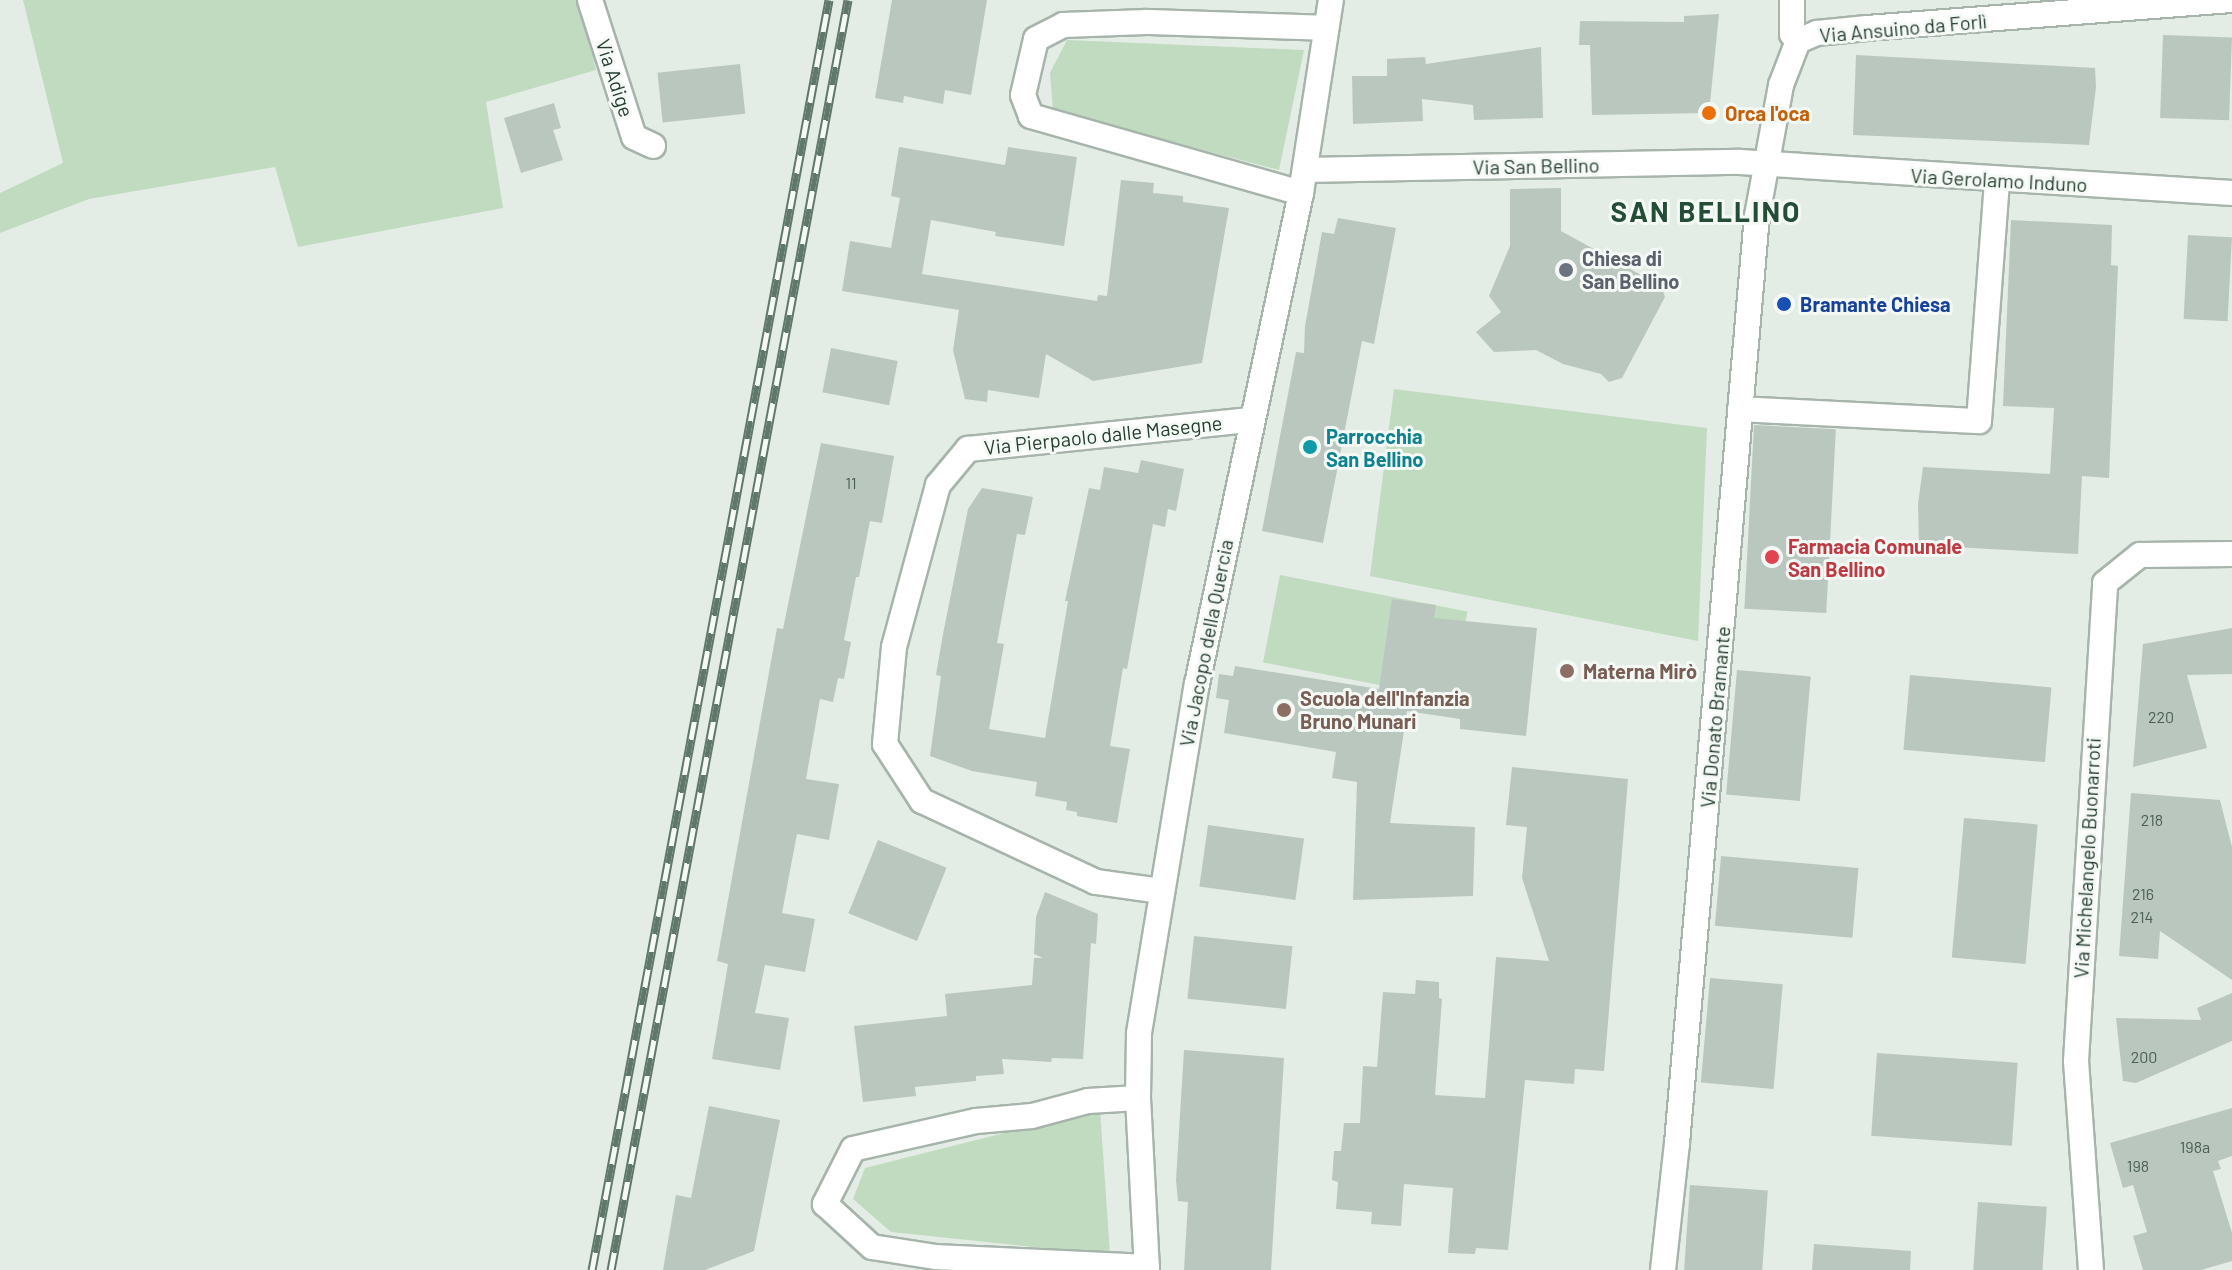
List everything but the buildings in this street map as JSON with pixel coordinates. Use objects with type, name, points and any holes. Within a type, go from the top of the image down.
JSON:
[{"type":"street","name":"Via Adige","points":[[590,0],[634,137],[653,146]]},
{"type":"street","name":"Via Jacopo della Quercia","points":[[1138,1098],[1088,1101],[1032,1116],[976,1121],[853,1149],[825,1204],[872,1247],[936,1257],[1147,1268],[1138,1098],[1139,1033],[1197,684],[1303,181],[1331,0]]},
{"type":"street","points":[[1792,0],[1792,34],[1798,41]]},
{"type":"street","name":"Via Ansuino da Forlì","points":[[1766,164],[1781,85],[1798,41],[1817,33],[2137,5],[2232,0]]},
{"type":"street","points":[[1303,181],[1031,116],[1023,95],[1036,39],[1063,25],[1146,22],[1326,28]]},
{"type":"street","name":"Via San Bellino","points":[[1303,181],[1766,164]]},
{"type":"street","name":"Via Gerolamo Induno","points":[[1766,164],[2232,193]]},
{"type":"street","name":"Via Donato Bramante","points":[[1663,1270],[1679,1127],[1757,216],[1766,164]]},
{"type":"street","points":[[1740,409],[1979,421],[1997,180]]},
{"type":"street","name":"Via Pierpaolo dalle Masegne","points":[[1161,891],[1096,882],[922,801],[885,744],[894,647],[938,485],[968,449],[1251,420]]},
{"type":"street","name":"Via Michelangelo Buonarroti","points":[[2091,1270],[2076,1061],[2105,583],[2140,555],[2232,554]]},
{"type":"green space","points":[[23,0],[580,0],[596,70],[486,102],[503,208],[298,247],[275,167],[89,199],[0,233],[0,193],[63,163]]},
{"type":"green space","points":[[1067,40],[1304,50],[1279,170],[1053,110],[1050,73]]},
{"type":"green space","points":[[1394,389],[1707,428],[1698,641],[1370,576]]},
{"type":"green space","points":[[1280,575],[1467,611],[1451,699],[1263,662]]},
{"type":"green space","points":[[1100,1109],[1110,1255],[891,1232],[853,1199],[865,1168]]},
{"type":"railway","points":[[592,1270],[829,0]]},
{"type":"railway","points":[[611,1270],[848,0]]},
{"type":"place","name":"Orca l'oca","points":[[1709,113]]},
{"type":"place","name":"Chiesa di San Bellino","points":[[1566,270]]},
{"type":"place","name":"Bramante Chiesa","points":[[1784,304]]},
{"type":"place","name":"Parrocchia San Bellino","points":[[1310,447]]},
{"type":"place","name":"Farmacia Comunale San Bellino","points":[[1772,557]]},
{"type":"place","name":"Materna Mirò","points":[[1567,671]]},
{"type":"place","name":"Scuola dell'Infanzia Bruno Munari","points":[[1284,710]]},
{"type":"district","name":"SAN BELLINO","points":[[1706,211]]}]
